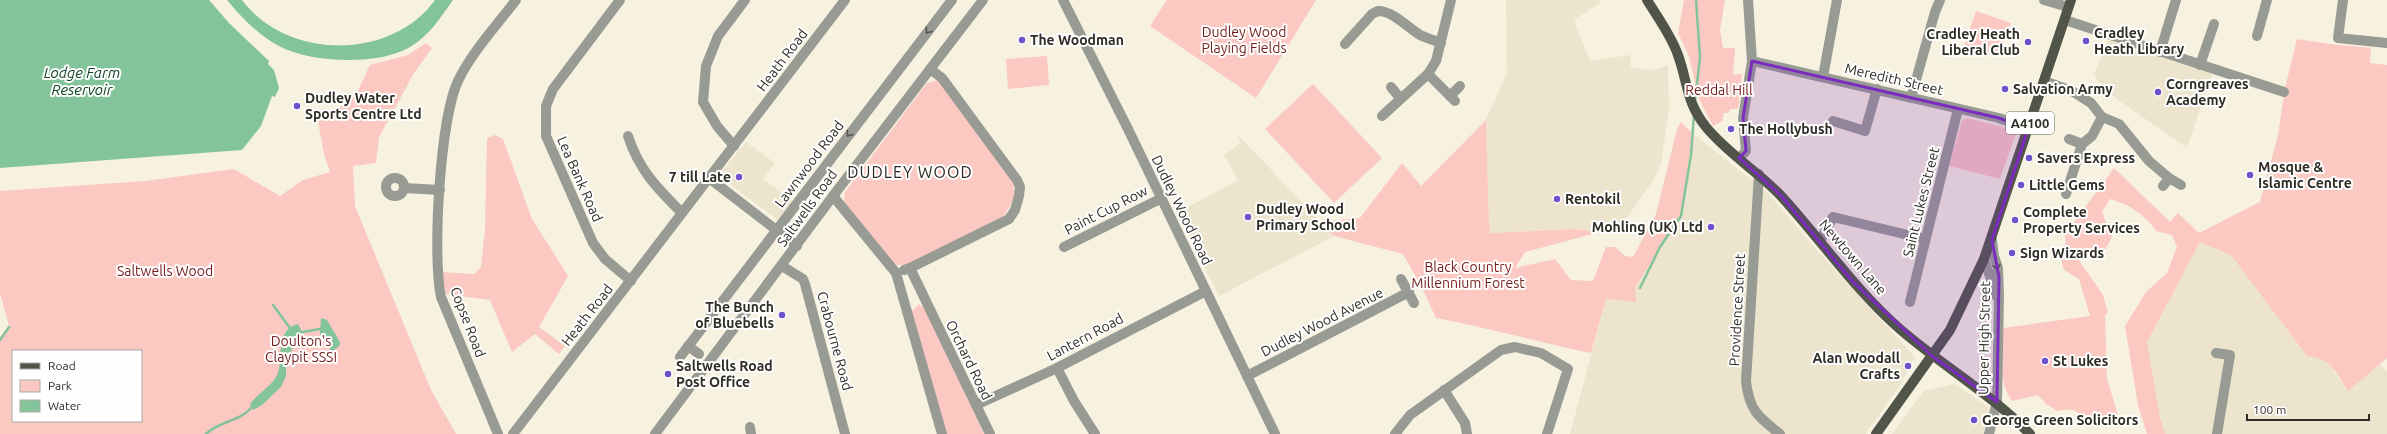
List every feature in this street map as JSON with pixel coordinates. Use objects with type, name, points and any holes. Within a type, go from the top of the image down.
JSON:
[{"type":"main road","name":"Newtown Lane","points":[[1647,0],[1676,50],[1686,92],[1700,118],[1715,136],[1759,174],[1820,241],[1857,286],[1900,329],[1932,357],[1997,402],[2030,434]]},
{"type":"main road","name":"Upper High Street","points":[[1932,357],[1950,330],[1992,240],[2070,4]]},
{"type":"main road","name":"A4100","points":[[1876,434],[1932,357]]},
{"type":"street","name":"Copse Road","points":[[498,434],[441,297],[437,277],[440,190],[450,98],[467,66],[516,0]]},
{"type":"street","name":"Lea Bank Road","points":[[620,0],[553,89],[546,106],[545,128],[550,147],[593,243],[605,259],[631,281]]},
{"type":"street","points":[[734,146],[717,126],[703,102],[706,66],[718,36],[745,0]]},
{"type":"street","name":"Heath Road","points":[[513,434],[845,0]]},
{"type":"street","name":"Lawnwood Road","points":[[680,357],[952,0]]},
{"type":"street","name":"Saltwells Road","points":[[655,434],[833,196],[983,0]]},
{"type":"street","name":"Dudley Wood Road","points":[[1063,0],[1128,129],[1160,199],[1275,434]]},
{"type":"street","points":[[1382,116],[1428,74],[1436,61],[1451,0]]},
{"type":"street","points":[[1739,158],[1746,151],[1743,118],[1752,61],[1748,0]]},
{"type":"street","points":[[1823,77],[1837,0]]},
{"type":"street","points":[[1911,98],[1935,12],[1940,0]]},
{"type":"street","points":[[2044,0],[2070,4]]},
{"type":"street","points":[[2160,52],[2176,0]]},
{"type":"street","points":[[2343,0],[2338,38],[2387,42]]},
{"type":"street","points":[[2257,36],[2264,1]]},
{"type":"street","points":[[1345,44],[1372,14],[1378,11],[1392,14],[1400,22],[1422,36],[1441,43]]},
{"type":"street","points":[[2065,20],[2284,92]]},
{"type":"street","points":[[2200,65],[2214,24]]},
{"type":"street","name":"Meredith Street","points":[[1752,61],[1999,118],[2028,129]]},
{"type":"street","points":[[896,272],[910,268],[1003,223],[1015,210],[1019,196],[1020,187],[1017,180],[942,78],[930,69]]},
{"type":"street","points":[[1428,74],[1452,99],[1460,86]]},
{"type":"street","points":[[2044,81],[2072,91],[2091,103],[2102,117],[2119,124],[2166,182],[2181,185]]},
{"type":"street","points":[[1391,88],[1400,98]]},
{"type":"street","points":[[1833,121],[1865,131],[1877,89]]},
{"type":"street","name":"Saint Lukes Street","points":[[1910,302],[1958,108]]},
{"type":"street","points":[[2066,194],[2082,144],[2092,136],[2102,117]]},
{"type":"street","points":[[628,136],[635,158],[658,188],[682,213]]},
{"type":"street","points":[[2069,140],[2082,144]]},
{"type":"street","name":"Providence Street","points":[[1759,174],[1746,381],[1749,403],[1755,413],[1780,434]]},
{"type":"street","points":[[709,178],[797,246]]},
{"type":"street","points":[[404,188],[440,190]]},
{"type":"street","points":[[833,196],[896,272],[907,304],[942,434]]},
{"type":"street","name":"Paint Cup Row","points":[[1064,247],[1160,199]]},
{"type":"street","points":[[1820,241],[1833,217],[1925,239]]},
{"type":"street","name":"Upper High Street","points":[[1992,240],[1999,277],[1997,402]]},
{"type":"street","name":"Upper High Street","points":[[1984,259],[1997,295],[1994,393],[1997,402]]},
{"type":"street","name":"Crabourne Road","points":[[782,266],[803,279],[805,284],[844,434]]},
{"type":"street","name":"Orchard Road","points":[[910,268],[923,299],[990,434]]},
{"type":"street","points":[[1401,279],[1414,303]]},
{"type":"street","name":"Lantern Road","points":[[976,405],[1057,368],[1206,291]]},
{"type":"street","name":"Dudley Wood Avenue","points":[[1247,376],[1409,292]]},
{"type":"street","points":[[907,304],[923,299]]},
{"type":"street","points":[[688,346],[699,354]]},
{"type":"street","points":[[1395,434],[1410,415],[1444,390],[1501,350],[1515,347],[1541,353],[1568,369],[1546,434]]},
{"type":"street","points":[[2216,352],[2230,355],[2217,434]]},
{"type":"street","points":[[1057,368],[1074,401],[1096,434]]},
{"type":"street","points":[[1444,390],[1465,423],[1467,434]]},
{"type":"street","points":[[1989,434],[1997,402]]},
{"type":"highlighted area","points":[[1752,61],[1999,118],[2028,129],[1992,240],[1999,277],[1997,402],[1933,357],[1852,281],[1781,196],[1739,158],[1746,151],[1743,118]]},
{"type":"shaded area","points":[[1506,0],[1599,0],[1601,2],[1574,20],[1590,61],[1630,55],[1631,68],[1653,70],[1668,65],[1669,110],[1661,163],[1656,176],[1629,215],[1615,232],[1575,229],[1491,233],[1489,227],[1486,120],[1507,73]]},
{"type":"shaded area","name":"Corngreaves Academy","points":[[2108,40],[2212,74],[2187,148],[2104,90],[2094,75]]},
{"type":"shaded area","points":[[1692,133],[1767,192],[1815,248],[1915,357],[1897,390],[1865,434],[1570,434],[1606,299],[1616,300],[1635,287],[1681,216]]},
{"type":"shaded area","name":"Dudley Wood Primary School","points":[[1237,134],[1334,236],[1219,296],[1177,213],[1238,180],[1224,155],[1240,143]]},
{"type":"shaded area","points":[[746,142],[775,163],[763,179],[793,201],[778,220],[723,179],[722,172]]},
{"type":"shaded area","points":[[2200,242],[2231,254],[2307,356],[2321,357],[2331,366],[2347,391],[2380,364],[2387,372],[2387,434],[2158,434],[2147,342]]},
{"type":"shaded area","points":[[1955,384],[1989,408],[1984,434],[1892,434],[1924,391]]},
{"type":"green space","name":"Dudley Wood Playing Fields","points":[[1167,0],[1316,0],[1256,98],[1150,26]]},
{"type":"green space","name":"Reddal Hill","points":[[1684,0],[1725,0],[1720,30],[1723,48],[1735,48],[1733,75],[1742,74],[1738,109],[1730,109],[1729,113],[1724,113],[1722,121],[1713,126],[1698,97],[1689,56],[1678,33]]},
{"type":"green space","points":[[1976,11],[2011,23],[1999,57],[1964,46]]},
{"type":"green space","points":[[2297,39],[2371,48],[2370,63],[2387,65],[2387,358],[2348,391],[2336,372],[2328,363],[2315,357],[2307,356],[2231,255],[2200,242],[2147,342],[2160,418],[2165,434],[2147,434],[2138,405],[2125,326],[2146,292],[2167,273],[2177,247],[2172,235],[2156,231],[2142,215],[2123,204],[2110,199],[2102,212],[2112,237],[2103,254],[2076,256],[2103,295],[2108,313],[2105,315],[2107,379],[2118,415],[2090,423],[2076,411],[2057,411],[2046,404],[2038,395],[2012,401],[2007,393],[2002,375],[2001,357],[2003,328],[2090,316],[2079,279],[2064,270],[2060,256],[2066,247],[2064,225],[2072,225],[2114,168],[2170,222],[2178,213],[2199,233],[2260,202],[2278,135],[2285,88]]},
{"type":"green space","name":"Saltwells Wood","points":[[426,43],[432,48],[414,73],[379,137],[376,163],[353,166],[355,206],[431,390],[456,434],[0,434],[0,337],[9,326],[0,293],[0,191],[145,181],[234,169],[280,196],[303,180],[330,172],[324,154],[318,121],[355,97],[370,65],[408,55]]},
{"type":"green space","points":[[1047,56],[1049,85],[1008,89],[1006,59]]},
{"type":"green space","points":[[939,80],[1013,183],[1015,197],[1004,216],[907,265],[896,265],[844,202],[845,192],[927,83]]},
{"type":"green space","points":[[1313,84],[1382,158],[1334,203],[1265,129]]},
{"type":"green space","points":[[1967,118],[2015,130],[2016,134],[2000,179],[1949,166],[1962,120]]},
{"type":"green space","name":"Black Country Millennium Forest","points":[[1486,120],[1489,227],[1491,233],[1575,229],[1600,232],[1525,252],[1515,268],[1555,259],[1571,280],[1593,281],[1606,247],[1615,247],[1625,256],[1633,257],[1656,214],[1677,129],[1681,122],[1692,133],[1682,215],[1635,287],[1636,302],[1606,299],[1591,353],[1436,318],[1422,288],[1403,254],[1334,236],[1320,222],[1360,218],[1402,163],[1421,186]]},
{"type":"green space","points":[[495,135],[503,139],[532,219],[568,276],[539,327],[565,346],[559,354],[535,334],[512,352],[490,300],[446,294],[441,272],[474,274],[481,267],[485,229],[487,138]]},
{"type":"green space","points":[[919,304],[926,310],[984,434],[946,434],[912,311]]},
{"type":"water","name":"Lodge Farm Reservoir","points":[[0,0],[209,0],[229,23],[269,61],[268,64],[274,70],[279,88],[275,97],[272,96],[261,126],[242,150],[0,168]]},
{"type":"water","points":[[227,0],[242,0],[261,20],[285,34],[311,42],[339,45],[366,43],[393,34],[416,20],[435,0],[453,0],[439,20],[423,38],[410,47],[381,57],[363,60],[344,60],[308,56],[293,52],[271,42],[251,26]]},
{"type":"water","points":[[321,318],[327,320],[340,342],[340,345],[329,355],[331,342],[320,334]]},
{"type":"water","points":[[298,324],[305,337],[304,340],[295,343],[286,362],[286,376],[281,387],[262,405],[253,410],[250,404],[277,375],[281,346],[286,332],[290,327]]},
{"type":"waterway","points":[[1695,101],[1700,57],[1696,0]]},
{"type":"waterway","points":[[1640,288],[1660,247],[1681,216],[1691,155],[1694,114]]},
{"type":"waterway","points":[[273,305],[290,328]]},
{"type":"waterway","points":[[0,340],[9,327]]},
{"type":"waterway","points":[[303,332],[320,329]]},
{"type":"waterway","points":[[206,434],[217,426],[241,416],[251,408]]},
{"type":"place","name":"The Woodman","points":[[1022,40]]},
{"type":"place","name":"Cradley Heath Library","points":[[2086,41]]},
{"type":"place","name":"Cradley Heath Liberal Club","points":[[2028,42]]},
{"type":"place","name":"Salvation Army","points":[[2005,89]]},
{"type":"place","name":"Corngreaves Academy","points":[[2158,92]]},
{"type":"place","name":"Dudley Water Sports Centre Ltd","points":[[297,106]]},
{"type":"place","name":"The Hollybush","points":[[1731,129]]},
{"type":"place","name":"Savers Express","points":[[2029,158]]},
{"type":"place","name":"Mosque & Islamic Centre","points":[[2250,175]]},
{"type":"place","name":"7 till Late","points":[[739,177]]},
{"type":"place","name":"Little Gems","points":[[2021,185]]},
{"type":"place","name":"Rentokil","points":[[1557,199]]},
{"type":"place","name":"Dudley Wood Primary School","points":[[1248,217]]},
{"type":"place","name":"Complete Property Services","points":[[2015,220]]},
{"type":"place","name":"Mohling (UK) Ltd","points":[[1711,227]]},
{"type":"place","name":"Sign Wizards","points":[[2012,253]]},
{"type":"place","name":"The Bunch of Bluebells","points":[[782,315]]},
{"type":"place","name":"St Lukes","points":[[2045,361]]},
{"type":"place","name":"Alan Woodall Crafts","points":[[1908,366]]},
{"type":"place","name":"Saltwells Road Post Office","points":[[668,374]]},
{"type":"place","name":"George Green Solicitors","points":[[1974,420]]},
{"type":"district","name":"DUDLEY WOOD","points":[[910,172]]},
{"type":"park label","name":"Doulton's Claypit SSSI","points":[[301,350]]}]
